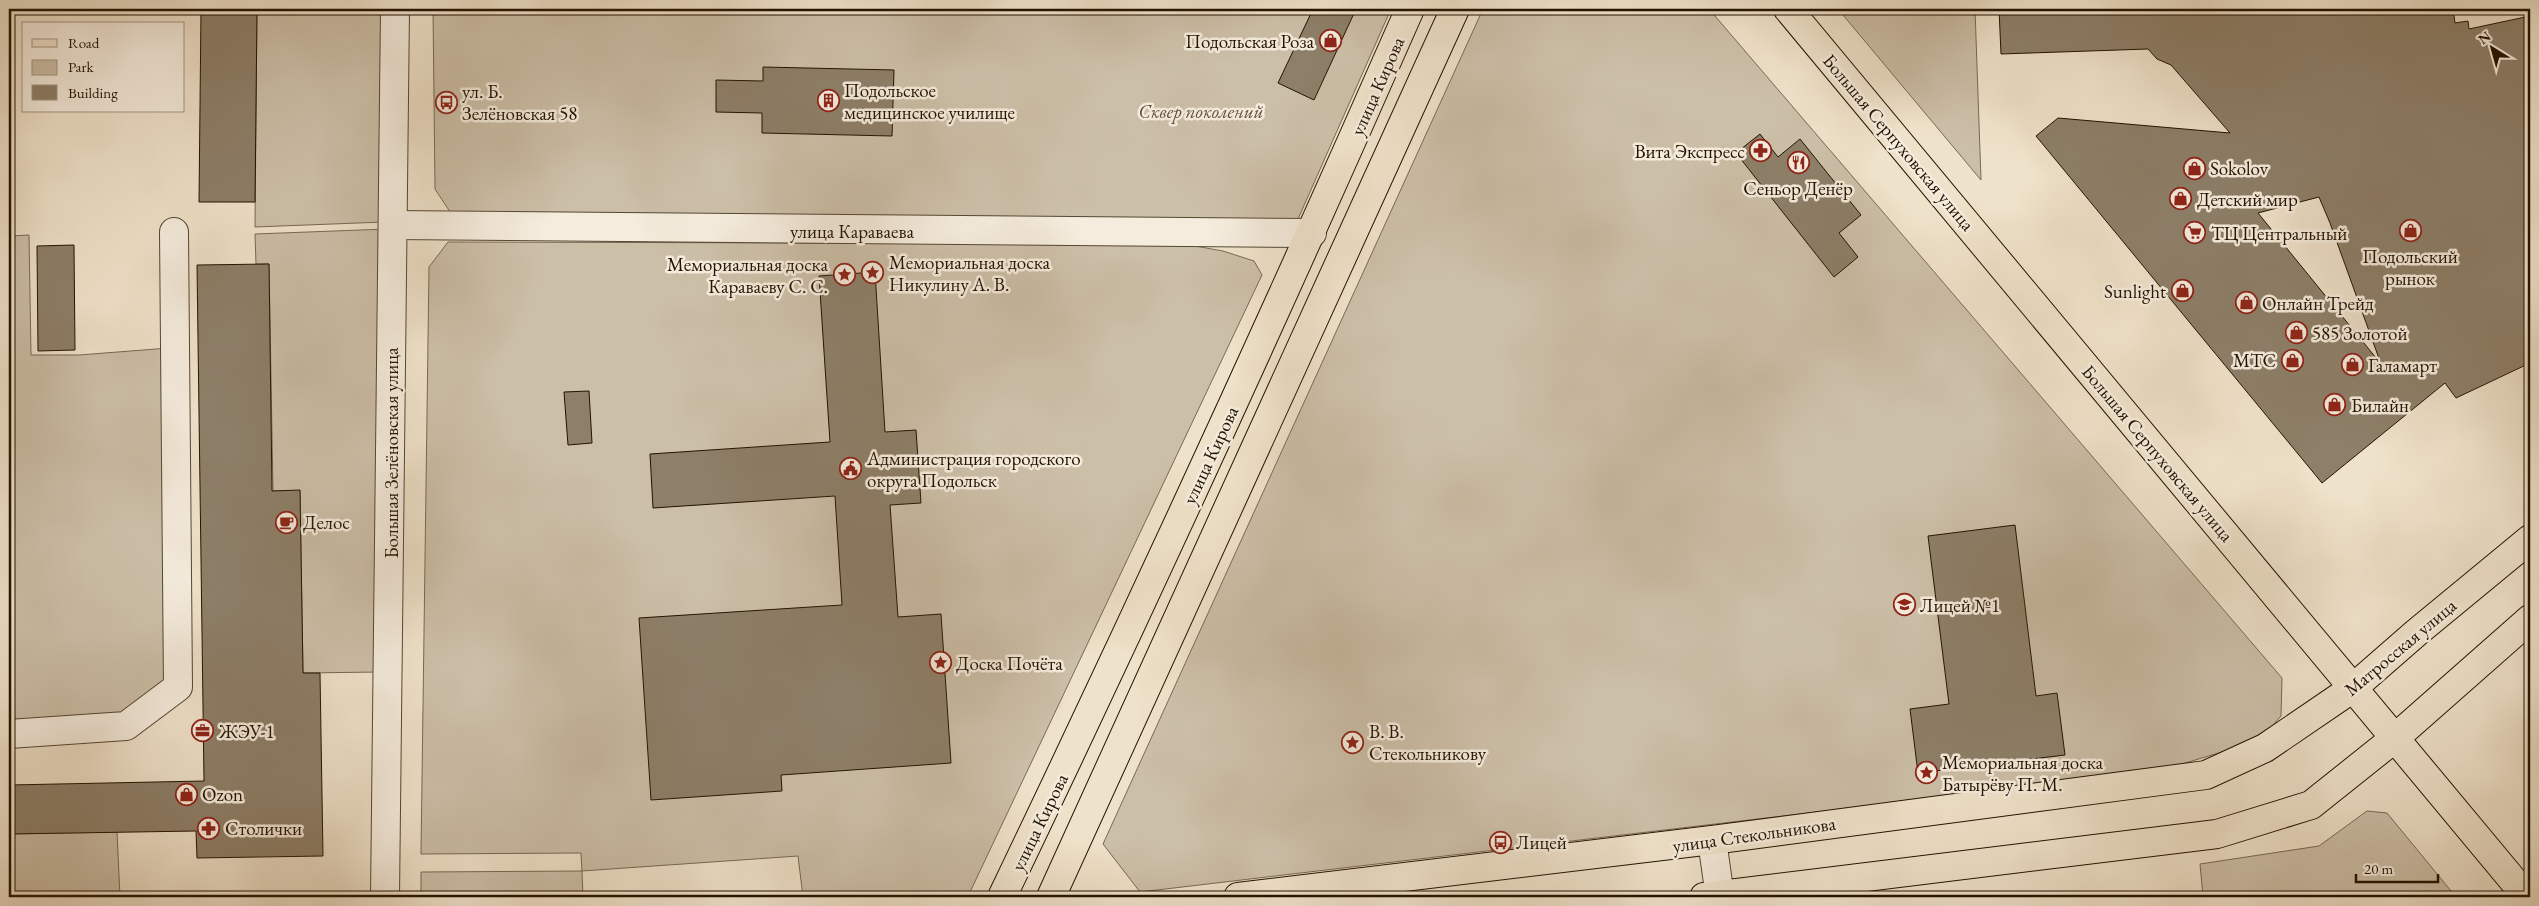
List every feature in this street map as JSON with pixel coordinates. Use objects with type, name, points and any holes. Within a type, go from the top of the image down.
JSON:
[{"type":"main road","name":"улица Кирова","points":[[1002,897],[1112,669],[1312,234],[1410,9]]},
{"type":"main road","name":"улица Кирова","points":[[1051,897],[1455,9]]},
{"type":"main road","name":"Большая Серпуховская улица","points":[[1788,9],[2527,897]]},
{"type":"main road","name":"Матросская улица","points":[[2265,748],[2353,688],[2416,633],[2530,539]]},
{"type":"main road","points":[[1715,897],[2217,834],[2312,805],[2395,738],[2530,619]]},
{"type":"main road","name":"улица Стекольникова","points":[[1238,897],[1712,840],[2206,775],[2265,748]]},
{"type":"street","name":"Большая Зелёновская улица","points":[[385,897],[395,9]]},
{"type":"street","name":"улица Караваева","points":[[393,225],[1312,234]]},
{"type":"street","points":[[9,734],[126,726],[178,687],[174,232]]},
{"type":"street","points":[[1712,840],[1715,897]]},
{"type":"green space","points":[[257,9],[386,9],[384,222],[255,227]]},
{"type":"green space","name":"Сквер поколений","points":[[433,9],[1391,9],[1298,219],[452,215],[435,189]]},
{"type":"green space","points":[[1483,9],[1709,9],[2282,678],[2281,716],[2259,741],[2155,772],[1140,892],[1103,844]]},
{"type":"green space","points":[[1838,9],[1975,9],[1981,180]]},
{"type":"green space","points":[[387,229],[380,672],[303,673],[300,491],[273,491],[269,264],[256,264],[255,234]]},
{"type":"green space","points":[[29,235],[31,355],[79,355],[169,348],[172,683],[122,721],[9,728],[9,236]]},
{"type":"green space","points":[[448,242],[1184,244],[1223,251],[1254,261],[1262,275],[970,892],[964,897],[803,897],[798,856],[582,871],[581,853],[421,854],[429,267]]},
{"type":"green space","points":[[2367,811],[2387,813],[2456,897],[2203,897],[2200,864],[2319,846]]},
{"type":"green space","points":[[117,832],[120,897],[9,897],[9,834]]},
{"type":"green space","points":[[582,871],[583,897],[421,897],[421,872]]},
{"type":"building","points":[[201,9],[257,9],[255,202],[199,202]]},
{"type":"building","points":[[1313,9],[1356,9],[1314,100],[1278,83]]},
{"type":"building","name":"Подольский рынок","points":[[1999,9],[2453,9],[2455,23],[2468,21],[2469,29],[2530,16],[2530,363],[2456,398],[2445,383],[2322,483],[2036,136],[2058,118],[2230,133],[2171,65],[2157,59],[2148,49],[2001,54]],"holes":[[[2319,197],[2381,364],[2258,213]]]},
{"type":"building","name":"Подольское медицинское училище","points":[[763,67],[894,70],[892,136],[762,133],[762,113],[716,112],[716,80],[763,81]]},
{"type":"building","points":[[1760,134],[1778,157],[1800,139],[1861,215],[1839,233],[1858,257],[1834,277],[1736,153]]},
{"type":"building","points":[[74,245],[75,350],[38,351],[37,246]]},
{"type":"building","points":[[269,264],[272,491],[300,490],[303,673],[320,673],[323,856],[197,858],[196,831],[9,834],[9,785],[204,781],[197,265]]},
{"type":"building","points":[[875,272],[885,432],[916,430],[921,503],[890,505],[898,617],[941,614],[951,763],[781,775],[782,791],[651,800],[639,618],[842,605],[835,496],[653,508],[650,454],[830,442],[819,276]]},
{"type":"building","points":[[589,391],[592,443],[568,445],[564,392]]},
{"type":"building","points":[[2015,525],[2036,696],[2057,693],[2065,755],[1918,773],[1910,709],[1949,704],[1928,536]]},
{"type":"place","name":"Подольская Роза","points":[[1330,41]]},
{"type":"place","name":"Подольское медицинское училище","points":[[828,101]]},
{"type":"place","name":"ул. Б. Зелёновская 58","points":[[446,102]]},
{"type":"place","name":"Вита Экспресс","points":[[1761,151]]},
{"type":"place","name":"Сеньор Денёр","points":[[1798,162]]},
{"type":"place","name":"Sokolov","points":[[2194,168]]},
{"type":"place","name":"Детский мир","points":[[2181,199]]},
{"type":"place","name":"Подольский рынок","points":[[2410,230]]},
{"type":"place","name":"ТЦ Центральный","points":[[2195,233]]},
{"type":"place","name":"Мемориальная доска Никулину А. В.","points":[[873,273]]},
{"type":"place","name":"Мемориальная доска Караваеву С. С.","points":[[844,275]]},
{"type":"place","name":"Sunlight","points":[[2182,291]]},
{"type":"place","name":"Онлайн Трейд","points":[[2246,303]]},
{"type":"place","name":"585 Золотой","points":[[2296,333]]},
{"type":"place","name":"МТС","points":[[2292,360]]},
{"type":"place","name":"Галамарт","points":[[2352,365]]},
{"type":"place","name":"Билайн","points":[[2335,405]]},
{"type":"place","name":"Администрация городского округа Подольск","points":[[851,469]]},
{"type":"place","name":"Делос","points":[[287,522]]},
{"type":"place","name":"Лицeй №1","points":[[1904,605]]},
{"type":"place","name":"Доска Почёта","points":[[940,663]]},
{"type":"place","name":"ЖЭУ-1","points":[[203,731]]},
{"type":"place","name":"В. В. Стекольникову","points":[[1353,742]]},
{"type":"place","name":"Мемориальная доска Батырёву П. М.","points":[[1926,773]]},
{"type":"place","name":"Ozon","points":[[186,794]]},
{"type":"place","name":"Столички","points":[[209,828]]},
{"type":"place","name":"Лицeй","points":[[1500,842]]}]
